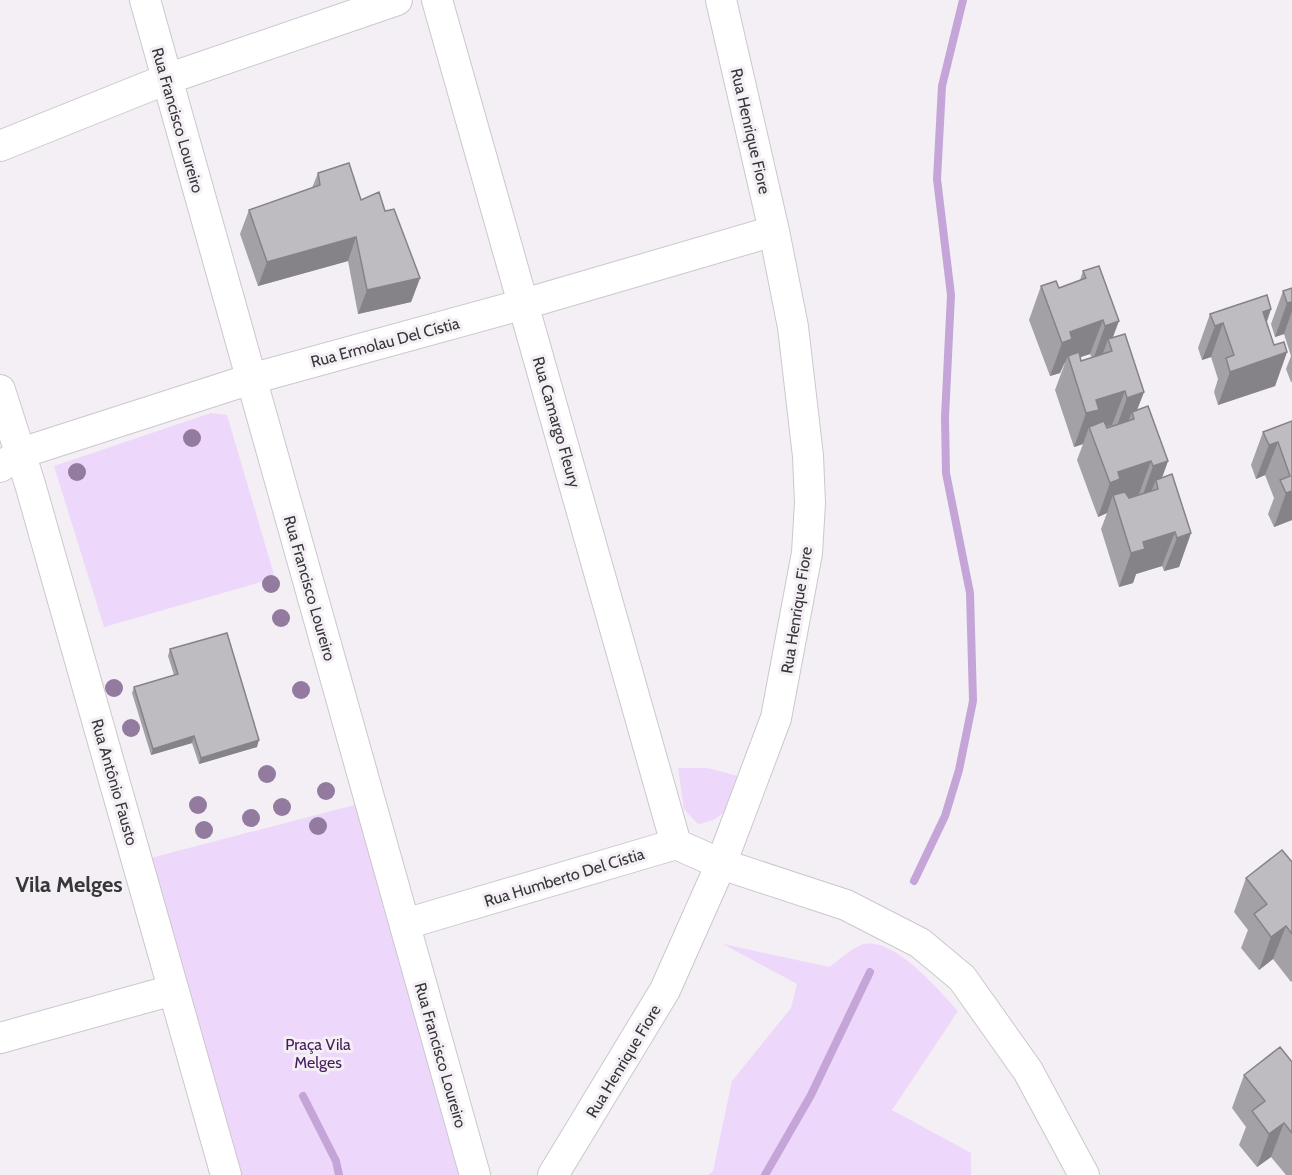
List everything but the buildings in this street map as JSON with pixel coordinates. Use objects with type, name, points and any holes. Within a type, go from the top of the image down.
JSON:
[{"type":"street","name":"Rua Francisco Loureiro","points":[[145,0],[475,1175]]},
{"type":"street","points":[[0,146],[167,79],[397,0]]},
{"type":"street","name":"Rua Camargo Fleury","points":[[437,0],[676,844]]},
{"type":"street","name":"Rua Henrique Fiore","points":[[553,1175],[665,990],[721,864],[777,718],[807,553],[810,503],[808,456],[793,327],[774,231],[721,0]]},
{"type":"street","name":"Rua Ermolau Del Cístia","points":[[10,460],[251,379],[524,304],[774,231]]},
{"type":"street","name":"Rua Antônio Fausto","points":[[0,390],[10,460],[173,990],[226,1175]]},
{"type":"street","points":[[676,844],[721,864],[871,915],[920,943],[962,978],[1028,1071],[1084,1175]]},
{"type":"street","name":"Rua Humberto Del Cístia","points":[[405,924],[676,844]]},
{"type":"street","points":[[0,1038],[173,990]]},
{"type":"green space","points":[[211,413],[227,415],[275,578],[104,627],[54,466]]},
{"type":"green space","points":[[678,768],[707,768],[738,776],[730,802],[722,814],[708,822],[698,824],[684,809]]},
{"type":"green space","name":"Praça Vila Melges","points":[[366,802],[474,1175],[231,1175],[143,860]]},
{"type":"green space","points":[[723,944],[829,967],[855,948],[871,944],[885,947],[913,965],[958,1011],[892,1110],[971,1153],[971,1175],[708,1175],[713,1171],[732,1081],[791,1008],[797,984]]},
{"type":"waterway","points":[[914,881],[945,816],[959,770],[973,701],[970,593],[946,473],[945,417],[951,295],[937,179],[942,86],[963,0]]},
{"type":"waterway","points":[[765,1175],[811,1095],[870,972]]},
{"type":"waterway","points":[[303,1096],[336,1161],[339,1175]]},
{"type":"district","name":"Vila Melges","points":[[69,884]]}]
